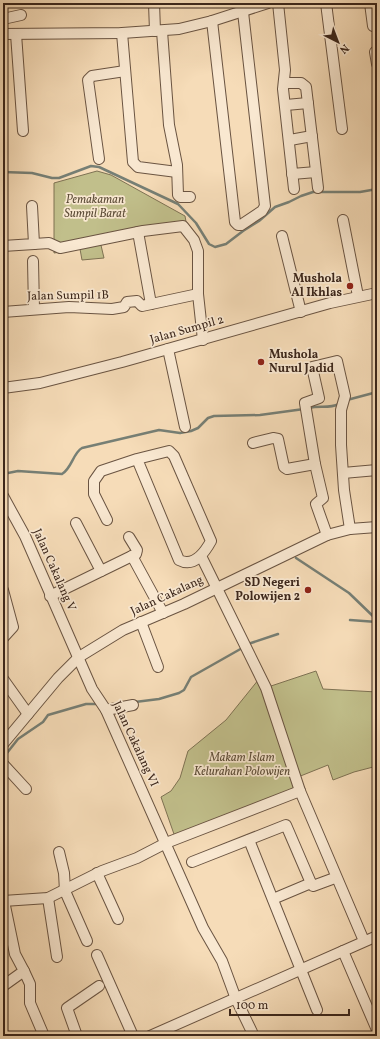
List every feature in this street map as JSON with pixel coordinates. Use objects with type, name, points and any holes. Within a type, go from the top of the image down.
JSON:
[{"type":"street","points":[[154,3],[179,196],[190,197]]},
{"type":"street","points":[[3,34],[122,33],[179,29],[243,12],[268,3]]},
{"type":"street","points":[[278,3],[285,83],[284,89],[294,189]]},
{"type":"street","points":[[326,3],[342,129]]},
{"type":"street","points":[[370,3],[373,26]]},
{"type":"street","points":[[212,21],[235,216],[237,225],[241,225],[262,210],[265,206],[243,12]]},
{"type":"street","points":[[3,19],[21,15]]},
{"type":"street","points":[[122,33],[134,166],[177,172]]},
{"type":"street","points":[[16,34],[22,131]]},
{"type":"street","points":[[375,52],[377,64]]},
{"type":"street","points":[[99,159],[88,80],[92,76],[125,71]]},
{"type":"street","points":[[285,83],[294,82],[305,85],[318,188]]},
{"type":"street","points":[[286,105],[308,102]]},
{"type":"street","points":[[290,140],[312,136]]},
{"type":"street","points":[[292,174],[316,172]]},
{"type":"street","points":[[32,206],[34,244]]},
{"type":"street","points":[[342,220],[358,296]]},
{"type":"street","points":[[3,246],[49,243],[60,248],[138,232],[183,226],[195,243],[198,251],[198,294],[202,340]]},
{"type":"street","points":[[138,232],[151,304]]},
{"type":"street","points":[[282,236],[301,312]]},
{"type":"street","points":[[32,261],[34,309]]},
{"type":"street","name":"Jalan Sumpil 2","points":[[3,388],[40,383],[202,340],[358,296],[377,293]]},
{"type":"street","name":"Jalan Sumpil 1B","points":[[3,312],[69,307],[112,309],[124,307],[126,302],[136,301],[141,306],[198,294]]},
{"type":"street","points":[[168,349],[185,427]]},
{"type":"street","points":[[327,535],[316,504],[323,498],[315,464],[306,402],[316,401],[318,398],[312,367],[337,361],[345,396],[342,403],[343,473],[350,529]]},
{"type":"street","points":[[253,443],[273,438],[278,440],[284,468],[287,469],[315,464]]},
{"type":"street","points":[[107,520],[94,494],[94,480],[101,471],[136,459],[166,451],[172,452],[212,541],[201,556],[189,562],[180,560],[136,459]]},
{"type":"street","points":[[343,473],[377,470]]},
{"type":"street","name":"Jalan Cakalang V","points":[[3,496],[25,536],[78,657]]},
{"type":"street","points":[[76,523],[101,571]]},
{"type":"street","name":"Jalan Cakalang","points":[[3,744],[58,678],[78,657],[123,630],[163,613],[327,535],[350,529],[377,527]]},
{"type":"street","points":[[50,596],[132,556],[137,551],[129,537]]},
{"type":"street","points":[[132,556],[163,613]]},
{"type":"street","points":[[201,556],[266,688],[300,791],[364,941]]},
{"type":"street","points":[[3,590],[13,627],[3,638]]},
{"type":"street","points":[[141,622],[158,668]]},
{"type":"street","name":"Jalan Cakalang VI","points":[[78,657],[92,689],[104,707],[203,928],[222,961],[236,1000],[252,1032]]},
{"type":"street","points":[[3,679],[28,714]]},
{"type":"street","points":[[104,707],[133,704]]},
{"type":"street","points":[[3,764],[26,789]]},
{"type":"street","points":[[44,1036],[30,1003],[30,984],[15,954],[3,901],[48,898],[97,874],[137,858],[166,843],[300,791]]},
{"type":"street","points":[[192,862],[283,825],[288,826],[313,886],[332,879]]},
{"type":"street","points":[[249,840],[317,1010]]},
{"type":"street","points":[[59,852],[64,872],[65,891],[87,941]]},
{"type":"street","points":[[97,874],[118,919]]},
{"type":"street","points":[[273,899],[312,883]]},
{"type":"street","points":[[48,898],[57,957]]},
{"type":"street","points":[[150,1036],[236,1000],[377,936]]},
{"type":"street","points":[[343,951],[377,1030]]},
{"type":"street","points":[[97,955],[133,1036]]},
{"type":"street","points":[[3,986],[24,971]]},
{"type":"street","points":[[77,1036],[67,1008],[99,986]]},
{"type":"green space","name":"Pemakaman Sumpil Barat","points":[[97,171],[111,175],[185,216],[187,227],[100,241],[104,258],[82,260],[80,249],[54,253],[54,183]]},
{"type":"green space","points":[[316,671],[323,689],[377,692],[377,766],[354,772],[333,780],[328,765],[298,777],[268,687]]},
{"type":"green space","name":"Makam Islam Kelurahan Polowijen","points":[[259,679],[296,791],[175,837],[161,797],[171,791],[180,778],[188,751],[226,720]]},
{"type":"waterway","points":[[3,172],[32,173],[52,178],[59,178],[91,166],[99,167],[178,204],[196,223],[209,244],[215,247],[226,244],[259,221],[275,207],[301,196],[313,192],[360,192],[377,189]]},
{"type":"waterway","points":[[347,400],[377,392]]},
{"type":"waterway","points":[[309,408],[339,404]]},
{"type":"waterway","points":[[3,474],[18,471],[62,474],[68,468],[76,453],[82,448],[159,430],[180,433],[191,431],[198,428],[208,418],[214,416],[260,415],[304,409]]},
{"type":"waterway","points":[[296,558],[349,593],[377,620]]},
{"type":"waterway","points":[[350,620],[377,622]]},
{"type":"waterway","points":[[248,644],[278,634]]},
{"type":"waterway","points":[[135,702],[159,699],[179,693],[184,690],[191,677],[244,647]]},
{"type":"waterway","points":[[3,758],[18,739],[43,722],[48,715],[86,704],[98,704]]},
{"type":"place","name":"Mushola Al Ikhlas","points":[[350,286]]},
{"type":"place","name":"Mushola Nurul Jadid","points":[[261,362]]},
{"type":"place","name":"SD Negeri Polowijen 2","points":[[308,590]]}]
